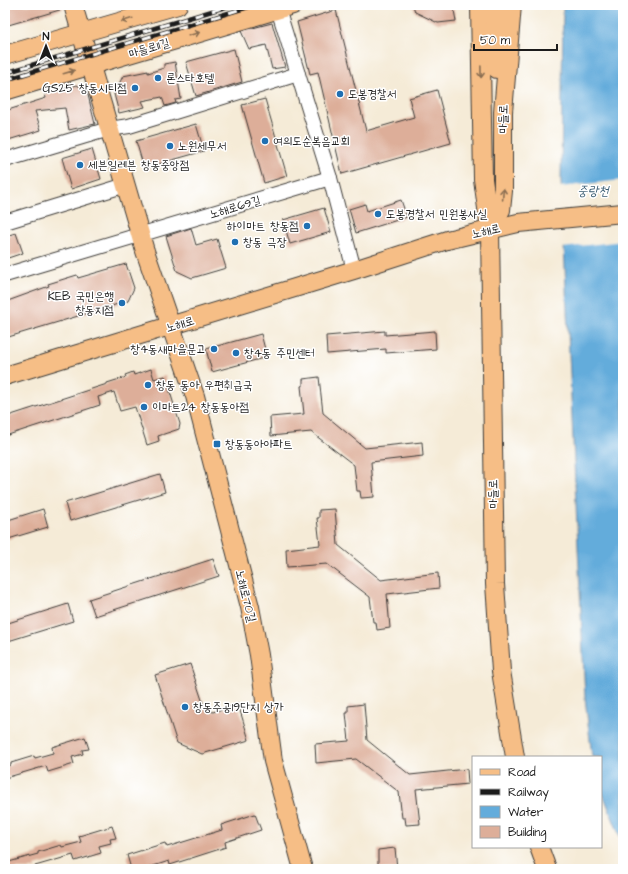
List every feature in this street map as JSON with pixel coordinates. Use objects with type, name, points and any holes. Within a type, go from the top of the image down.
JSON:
[{"type":"main road","points":[[73,5],[140,236],[171,326]]},
{"type":"main road","points":[[5,55],[178,5]]},
{"type":"main road","name":"마들로","points":[[480,5],[483,179],[490,230],[495,584],[501,671],[516,756]]},
{"type":"main road","points":[[494,5],[496,63],[503,112]]},
{"type":"main road","name":"마들로","points":[[490,230],[501,210],[503,191],[503,112],[512,5]]},
{"type":"main road","name":"마들로11길","points":[[5,91],[286,7]]},
{"type":"main road","name":"노해로","points":[[5,376],[354,270],[447,240],[518,223],[623,213]]},
{"type":"main road","name":"노해로70길","points":[[171,326],[195,396],[250,607],[260,662],[273,761],[303,869]]},
{"type":"main road","points":[[539,848],[546,869]]},
{"type":"street","points":[[286,7],[298,74],[330,178],[354,270]]},
{"type":"street","points":[[5,160],[109,129],[129,126],[298,74]]},
{"type":"street","name":"노해로69길","points":[[5,275],[140,236],[330,178]]},
{"type":"street","points":[[5,222],[126,185]]},
{"type":"water","name":"중랑천","points":[[563,5],[623,5],[623,844],[602,792],[602,756],[592,756],[585,698],[561,181]]},
{"type":"pier","points":[[623,180],[623,241],[562,248],[560,187]]},
{"type":"building","points":[[5,5],[63,5],[63,9],[5,26]]},
{"type":"building","points":[[413,5],[453,5],[456,21],[438,23],[415,12]]},
{"type":"building","name":"도봉경찰서","points":[[336,10],[366,131],[414,117],[409,98],[437,90],[451,143],[342,174],[318,72],[310,74],[297,22]]},
{"type":"building","points":[[272,23],[285,67],[272,69],[266,45],[249,49],[241,31]]},
{"type":"building","points":[[234,49],[242,82],[196,96],[186,62]]},
{"type":"building","points":[[175,62],[181,99],[175,100],[176,103],[165,106],[162,97],[142,101],[145,107],[119,113],[114,94],[123,76],[148,71],[148,73],[164,68],[164,64]]},
{"type":"building","points":[[77,85],[87,91],[95,124],[69,130],[65,108],[35,111],[41,130],[5,141],[5,111],[46,98],[45,94]]},
{"type":"building","name":"여의도순복음교회","points":[[265,99],[287,176],[264,183],[242,105]]},
{"type":"building","name":"노원세무서","points":[[196,124],[204,151],[144,168],[136,141]]},
{"type":"building","points":[[92,149],[101,179],[71,189],[62,158]]},
{"type":"building","name":"도봉경찰서 민원봉사실","points":[[401,200],[407,217],[356,233],[349,209],[365,204],[367,211]]},
{"type":"building","name":"하이마트 창동점","points":[[324,208],[331,232],[290,244],[283,220]]},
{"type":"building","points":[[191,228],[196,245],[217,239],[226,268],[192,278],[177,271],[166,236]]},
{"type":"building","points":[[16,233],[23,253],[5,259],[5,236]]},
{"type":"building","points":[[126,264],[134,288],[128,301],[5,338],[5,302],[49,286],[48,284],[77,275],[78,278]]},
{"type":"building","points":[[385,331],[385,335],[435,331],[436,349],[386,353],[386,349],[327,354],[326,336]]},
{"type":"building","name":"창4동 주민센터","points":[[261,334],[267,357],[212,372],[206,349]]},
{"type":"building","points":[[151,369],[154,379],[165,376],[180,424],[179,429],[158,436],[159,441],[147,445],[135,407],[120,411],[114,392],[98,397],[100,405],[5,436],[5,417],[107,384],[126,377],[125,375],[133,372],[134,375]]},
{"type":"building","points":[[319,377],[323,413],[365,448],[422,442],[423,456],[371,462],[374,497],[361,498],[360,491],[357,491],[354,465],[311,432],[271,436],[270,417],[304,414],[301,386],[303,386],[303,379]]},
{"type":"building","points":[[160,474],[165,492],[70,521],[65,503]]},
{"type":"building","points":[[43,509],[48,527],[5,540],[5,521]]},
{"type":"building","points":[[335,509],[338,545],[381,580],[438,573],[439,588],[387,594],[390,628],[377,630],[376,622],[373,622],[370,597],[327,564],[287,567],[286,549],[320,545],[317,518],[319,518],[319,510]]},
{"type":"building","points":[[213,559],[219,576],[95,616],[89,599]]},
{"type":"building","points":[[68,604],[73,621],[5,642],[5,624]]},
{"type":"building","name":"창동주공19단지 상가","points":[[190,664],[205,709],[213,712],[238,704],[249,740],[202,754],[177,743],[155,675]]},
{"type":"building","points":[[364,704],[367,740],[410,775],[467,769],[468,784],[416,789],[420,824],[406,825],[405,818],[402,818],[399,792],[356,759],[316,763],[315,744],[349,741],[346,713],[348,713],[348,706]]},
{"type":"building","points":[[85,737],[89,749],[82,750],[83,754],[72,757],[74,764],[48,772],[46,766],[5,778],[5,767],[11,765],[11,763],[34,756],[35,758],[53,753],[52,747]]},
{"type":"building","points":[[255,814],[261,830],[225,842],[226,847],[170,865],[169,861],[144,869],[131,869],[127,855],[165,843],[167,847],[222,830],[221,825]]},
{"type":"building","points":[[112,826],[116,838],[110,839],[111,843],[99,846],[101,853],[75,861],[73,855],[35,866],[36,869],[5,869],[5,863],[38,854],[38,852],[61,845],[62,847],[81,842],[79,836]]},
{"type":"building","points":[[395,848],[397,869],[378,869],[378,850]]},
{"type":"railway","points":[[5,73],[232,5]]},
{"type":"railway","points":[[5,80],[255,5]]},
{"type":"place","name":"론스타호텔","points":[[158,78]]},
{"type":"place","name":"GS25 창동시티점","points":[[135,88]]},
{"type":"place","name":"도봉경찰서","points":[[340,94]]},
{"type":"place","name":"여의도순복음교회","points":[[265,141]]},
{"type":"place","name":"노원세무서","points":[[170,146]]},
{"type":"place","name":"세븐일레븐 창동중앙점","points":[[80,165]]},
{"type":"place","name":"도봉경찰서 민원봉사실","points":[[378,214]]},
{"type":"place","name":"하이마트 창동점","points":[[307,226]]},
{"type":"place","name":"창동 극장","points":[[235,242]]},
{"type":"place","name":"KEB 국민은행 창동지점","points":[[122,303]]},
{"type":"place","name":"창4동새마을문고","points":[[214,349]]},
{"type":"place","name":"창4동 주민센터","points":[[236,353]]},
{"type":"place","name":"창동 동아 우편취급국","points":[[148,385]]},
{"type":"place","name":"이마트24 창동동아점","points":[[144,407]]},
{"type":"place","name":"창동동아아파트","points":[[217,444]]},
{"type":"place","name":"창동주공19단지 상가","points":[[185,707]]}]
